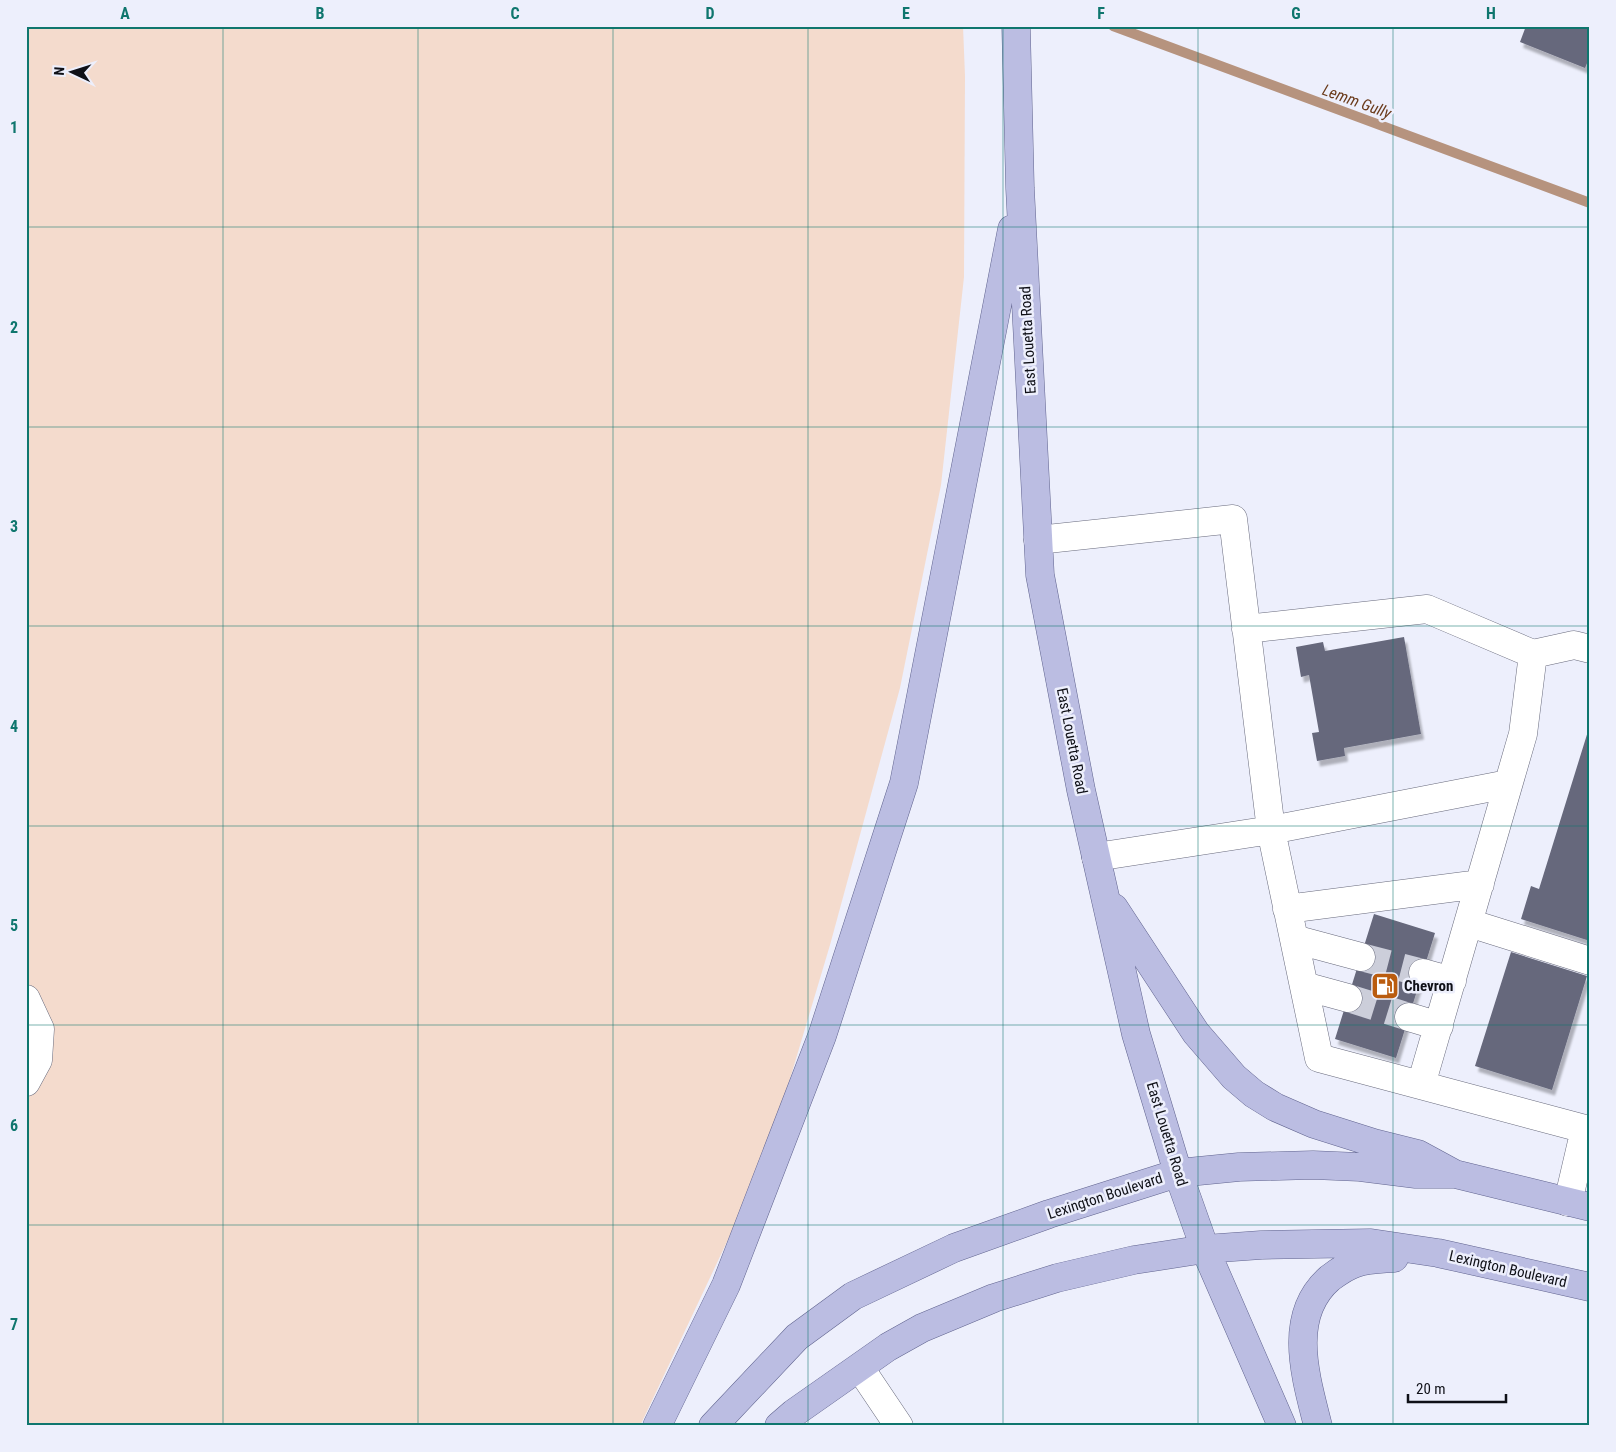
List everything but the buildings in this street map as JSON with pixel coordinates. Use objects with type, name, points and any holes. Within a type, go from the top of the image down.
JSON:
[{"type":"main road","name":"East Louetta Road","points":[[1016,26],[1020,188],[1040,575],[1081,790],[1136,1034],[1178,1173],[1205,1249],[1282,1426]]},
{"type":"main road","points":[[657,1426],[726,1285],[818,1046],[904,783],[1020,188]]},
{"type":"main road","points":[[1104,893],[1196,1034],[1234,1077],[1254,1094],[1275,1107],[1314,1124],[1418,1154],[1455,1174]]},
{"type":"main road","name":"Lexington Boulevard","points":[[713,1426],[797,1337],[853,1296],[954,1248],[1050,1214],[1178,1173],[1239,1167],[1313,1165],[1360,1167],[1416,1174],[1455,1174],[1579,1204]]},
{"type":"main road","name":"Lexington Boulevard","points":[[779,1426],[794,1413],[888,1347],[922,1328],[994,1298],[1058,1278],[1125,1262],[1205,1249],[1261,1245],[1371,1243],[1438,1253],[1590,1287]]},
{"type":"main road","points":[[1318,1426],[1303,1360],[1303,1333],[1307,1311],[1314,1295],[1340,1270],[1357,1262],[1438,1253]]},
{"type":"lane","points":[[1038,540],[1233,519],[1271,830],[1319,1058],[1422,1086],[1587,1121],[1579,1204]]},
{"type":"lane","points":[[1246,629],[1427,609],[1533,654],[1574,645],[1590,649]]},
{"type":"lane","points":[[1422,1086],[1523,734],[1533,654]]},
{"type":"lane","points":[[1096,857],[1271,830],[1508,784]]},
{"type":"lane","points":[[1287,909],[1480,884]]},
{"type":"lane","points":[[1468,923],[1590,961]]},
{"type":"lane","points":[[1294,939],[1361,957]]},
{"type":"lane","points":[[1423,973],[1452,981]]},
{"type":"lane","points":[[1304,986],[1348,998]]},
{"type":"lane","points":[[26,998],[40,1029],[38,1060],[26,1082]]},
{"type":"lane","points":[[1409,1017],[1439,1026]]},
{"type":"lane","points":[[860,1368],[899,1426]]},
{"type":"shaded area","points":[[26,26],[963,26],[965,76],[964,277],[941,485],[900,688],[830,945],[766,1159],[640,1426],[26,1426]]},
{"type":"waterway","name":"Lemm Gully","points":[[1113,26],[1590,203]]},
{"type":"tunnel","points":[[1361,957],[1423,973]]},
{"type":"tunnel","points":[[1348,998],[1409,1017]]},
{"type":"place","name":"Chevron","points":[[1385,986]]}]
